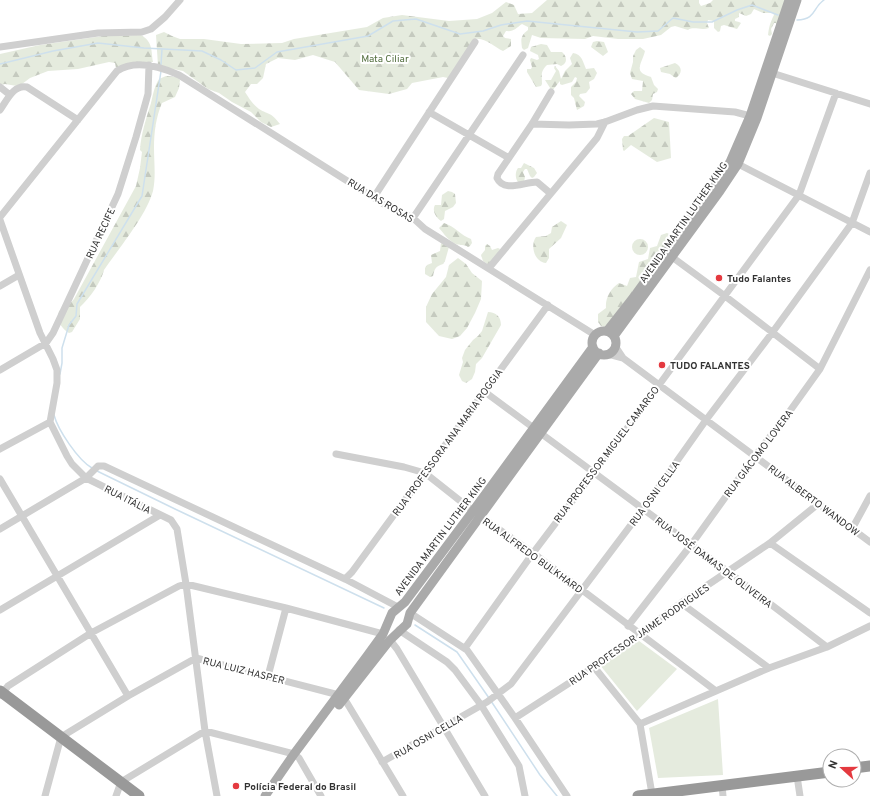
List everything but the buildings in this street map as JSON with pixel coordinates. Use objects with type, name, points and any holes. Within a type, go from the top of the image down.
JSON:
[{"type":"highway","points":[[1,694],[139,796]]},
{"type":"highway","points":[[638,796],[723,790],[797,776],[822,773]]},
{"type":"main road","name":"AVENIDA MARTIN LUTHER KING","points":[[610,334],[636,294],[717,188],[738,164],[754,117],[789,0]]},
{"type":"main road","name":"AVENIDA MARTIN LUTHER KING","points":[[610,334],[672,257],[717,188],[754,117],[772,73],[798,0]]},
{"type":"main road","points":[[602,331],[610,334],[616,341],[613,350],[600,351],[593,338],[602,331]]},
{"type":"main road","name":"AVENIDA MARTIN LUTHER KING","points":[[265,796],[386,637],[407,624],[410,613],[443,568],[477,514],[537,431],[600,351]]},
{"type":"main road","name":"AVENIDA MARTIN LUTHER KING","points":[[386,637],[392,613],[405,602],[435,562],[477,514]]},
{"type":"main road","points":[[435,562],[443,568]]},
{"type":"main road","points":[[398,608],[405,609],[410,613]]},
{"type":"main road","points":[[389,622],[393,627],[399,630]]},
{"type":"main road","name":"AVENIDA MARTIN LUTHER KING","points":[[272,796],[296,756]]},
{"type":"street","points":[[0,47],[98,33],[142,32],[151,29],[156,25],[180,0]]},
{"type":"street","points":[[374,197],[475,42]]},
{"type":"street","points":[[413,218],[523,55]]},
{"type":"street","name":"RUA DAS ROSAS","points":[[0,217],[117,71],[123,67],[131,65],[149,65],[179,75],[392,209],[413,218],[425,229],[595,335]]},
{"type":"street","name":"RUA RECIFE","points":[[46,343],[118,194],[148,94],[149,65]]},
{"type":"street","points":[[772,73],[870,104]]},
{"type":"street","points":[[0,110],[10,95],[19,86],[27,87],[78,120]]},
{"type":"street","points":[[0,87],[10,95]]},
{"type":"street","points":[[550,193],[537,182],[511,186],[500,182],[497,178],[508,158],[532,124],[551,92]]},
{"type":"street","name":"RUA PROFESSOR MIGUEL CAMARGO","points":[[465,648],[533,553],[614,446],[799,195],[836,93]]},
{"type":"street","points":[[532,124],[569,125],[605,122],[637,110],[653,106],[735,112],[754,117]]},
{"type":"street","points":[[429,112],[508,158]]},
{"type":"street","points":[[489,268],[597,138],[605,122]]},
{"type":"street","points":[[738,164],[870,232]]},
{"type":"street","name":"RUA OSNI CELLA","points":[[382,762],[484,703],[511,684],[643,509],[706,420],[772,333],[852,223],[870,173]]},
{"type":"street","points":[[0,220],[40,333],[54,359],[57,370],[57,383],[50,422],[0,449]]},
{"type":"street","points":[[672,257],[820,369]]},
{"type":"street","name":"RUA GIÁCOMO LOVERA","points":[[628,626],[692,545],[755,456],[820,369],[870,270]]},
{"type":"street","points":[[0,286],[19,275]]},
{"type":"street","name":"RUA PROFESSORA ANA MARIA ROGGIA","points":[[345,579],[352,572],[548,305]]},
{"type":"street","points":[[0,370],[46,343]]},
{"type":"street","name":"RUA ALBERTO WANDOW","points":[[615,346],[623,358],[658,385],[870,542]]},
{"type":"street","name":"RUA ALBERTO WANDOW","points":[[600,351],[623,358]]},
{"type":"street","name":"RUA JOSÉ DAMAS DE OLIVEIRA","points":[[485,392],[827,647]]},
{"type":"street","name":"RUA ITÁLIA","points":[[50,422],[70,460],[160,515],[171,520],[177,529],[196,658],[204,731],[217,796]]},
{"type":"street","name":"RUA ALFREDO BULKHARD","points":[[336,454],[404,467],[425,473],[477,514],[533,553],[581,591],[716,691]]},
{"type":"street","points":[[0,529],[22,517],[91,473],[98,466],[104,466],[345,579],[398,608]]},
{"type":"street","points":[[0,479],[128,696]]},
{"type":"street","points":[[852,529],[870,496]]},
{"type":"street","name":"RUA PROFESSOR JAIME RODRIGUES","points":[[515,718],[594,666],[681,603],[770,543],[818,504]]},
{"type":"street","points":[[0,610],[160,515]]},
{"type":"street","points":[[770,543],[870,613]]},
{"type":"street","points":[[1,694],[8,686],[91,633],[179,586],[186,584],[194,585],[286,608],[386,637],[485,796]]},
{"type":"street","points":[[681,603],[769,668]]},
{"type":"street","points":[[268,676],[286,608]]},
{"type":"street","points":[[410,613],[465,648],[497,695],[515,718],[567,796]]},
{"type":"street","points":[[640,724],[769,668],[827,647],[870,626]]},
{"type":"street","points":[[399,630],[447,662],[484,703],[519,766],[525,796]]},
{"type":"street","name":"RUA LUIZ HASPER","points":[[61,737],[128,696],[196,658],[341,696]]},
{"type":"street","points":[[594,666],[640,724],[652,794]]},
{"type":"street","points":[[341,696],[403,796]]},
{"type":"street","points":[[116,796],[121,782],[204,731],[296,756],[321,796]]},
{"type":"street","points":[[45,796],[61,737]]},
{"type":"street","points":[[797,776],[800,796]]},
{"type":"green space","name":"Mata Ciliar","points":[[547,0],[699,0],[701,6],[710,3],[713,0],[786,0],[776,26],[776,23],[774,23],[771,29],[772,34],[770,36],[768,35],[774,15],[773,13],[763,13],[754,9],[751,14],[746,16],[739,13],[739,17],[735,19],[735,21],[741,23],[737,29],[724,25],[721,26],[720,31],[718,32],[714,28],[714,21],[708,20],[707,23],[709,28],[693,28],[688,30],[675,26],[671,27],[661,35],[643,39],[618,39],[593,36],[585,39],[541,38],[532,35],[528,48],[524,50],[521,43],[524,34],[528,30],[528,27],[522,24],[513,30],[506,31],[503,36],[511,39],[511,46],[503,51],[482,39],[475,39],[448,78],[443,77],[412,83],[407,89],[389,94],[359,90],[335,62],[313,55],[295,60],[278,58],[266,64],[263,78],[257,84],[251,84],[245,92],[257,107],[272,116],[280,124],[271,127],[261,122],[251,112],[219,93],[208,89],[183,71],[158,66],[156,35],[164,32],[180,39],[204,39],[241,44],[282,43],[294,39],[367,27],[383,18],[402,15],[449,21],[477,19],[492,13],[506,2],[514,5],[518,14],[532,13]]},
{"type":"green space","points":[[141,35],[150,43],[153,62],[116,68],[115,63],[109,62],[78,69],[48,71],[30,78],[17,86],[5,84],[0,85],[0,54],[40,45],[103,36]]},
{"type":"green space","points":[[593,42],[604,42],[608,52],[603,56],[591,47]]},
{"type":"green space","points":[[541,44],[547,45],[551,52],[562,52],[565,55],[566,61],[561,66],[557,64],[547,65],[542,72],[541,86],[536,87],[527,72],[527,69],[531,69],[532,67],[530,60],[531,58],[537,60],[539,59],[538,55],[530,51],[531,47]]},
{"type":"green space","points":[[640,47],[645,51],[640,70],[645,75],[651,77],[654,85],[658,89],[657,92],[653,94],[652,100],[649,103],[635,99],[631,94],[634,91],[642,91],[643,81],[632,79],[630,73],[633,56],[636,50]]},
{"type":"green space","points":[[573,53],[580,57],[586,69],[594,68],[597,73],[594,79],[589,82],[590,88],[586,93],[580,94],[579,96],[585,102],[584,106],[577,110],[574,98],[571,95],[571,87],[576,82],[577,78],[575,77],[572,82],[562,85],[560,84],[560,81],[552,91],[545,80],[551,80],[556,71],[554,68],[555,66],[559,71],[561,79],[565,71],[572,64],[570,58]]},
{"type":"green space","points":[[675,63],[681,70],[680,74],[676,78],[670,74],[661,72],[660,68]]},
{"type":"green space","points":[[166,76],[177,77],[180,80],[179,88],[175,97],[162,103],[158,114],[154,136],[154,186],[150,201],[104,270],[95,290],[80,307],[80,319],[72,332],[69,333],[60,324],[58,318],[59,311],[69,305],[74,299],[136,186],[142,152],[140,150],[146,121],[156,85],[159,79]]},
{"type":"green space","points":[[654,118],[669,122],[671,158],[657,162],[631,145],[624,151],[622,139],[624,136],[628,136]]},
{"type":"green space","points":[[524,163],[534,168],[537,173],[532,178],[527,169],[525,169],[523,172],[525,177],[524,182],[518,182],[516,171],[518,168],[521,168]]},
{"type":"green space","points":[[448,191],[455,194],[456,203],[453,207],[445,211],[444,219],[441,221],[437,218],[434,207],[435,205],[441,205],[442,195]]},
{"type":"green space","points":[[561,221],[567,225],[561,238],[549,249],[549,258],[546,263],[542,262],[534,253],[534,240],[536,237],[546,236],[551,233],[552,227]]},
{"type":"green space","points":[[444,223],[471,239],[472,243],[470,246],[468,247],[453,243],[439,228]]},
{"type":"green space","points":[[667,233],[671,235],[671,238],[634,290],[605,327],[601,326],[598,322],[598,314],[606,308],[606,301],[611,290],[619,283],[627,286],[630,278],[636,277],[639,262],[648,259],[650,248],[657,246],[661,235]]},
{"type":"green space","points":[[640,239],[647,244],[648,247],[643,254],[640,255],[633,250],[632,247],[637,240]]},
{"type":"green space","points":[[441,243],[449,247],[445,261],[436,268],[433,276],[430,277],[425,274],[425,268],[427,265],[432,263],[431,255],[440,251]]},
{"type":"green space","points":[[487,244],[492,250],[498,248],[500,249],[492,267],[483,261],[481,255]]},
{"type":"green space","points":[[458,258],[466,264],[472,273],[482,281],[481,299],[467,328],[460,336],[452,339],[439,336],[426,322],[426,307],[432,294],[446,277],[449,265]]},
{"type":"green space","points":[[488,312],[498,316],[501,325],[482,358],[476,364],[472,379],[466,383],[462,381],[459,375],[463,362],[462,358],[465,350],[482,331]]},
{"type":"green space","points":[[635,638],[677,669],[637,711],[600,665]]},
{"type":"green space","points":[[718,699],[723,775],[658,778],[649,728]]},
{"type":"waterway","points":[[797,20],[808,18],[824,0]]},
{"type":"waterway","points":[[0,64],[53,51],[98,43],[144,48],[202,51],[221,60],[236,70],[255,68],[277,52],[368,36],[393,21],[416,19],[460,34],[483,31],[501,25],[527,21],[637,32],[658,31],[673,18],[693,22],[712,22],[737,10],[752,5],[778,15]]},
{"type":"waterway","points":[[161,65],[162,49]]},
{"type":"waterway","points":[[60,374],[62,348],[69,325],[76,316],[77,304],[142,196],[161,71]]},
{"type":"waterway","points":[[54,415],[69,444],[75,452],[92,468]]},
{"type":"waterway","points":[[97,471],[384,608]]},
{"type":"waterway","points":[[415,625],[457,652],[489,698]]},
{"type":"waterway","points":[[491,701],[540,775],[557,796]]},
{"type":"place","name":"Tudo Falantes","points":[[719,278]]},
{"type":"place","name":"TUDO FALANTES","points":[[662,365]]},
{"type":"place","name":"Polícia Federal do Brasil","points":[[236,786]]}]
